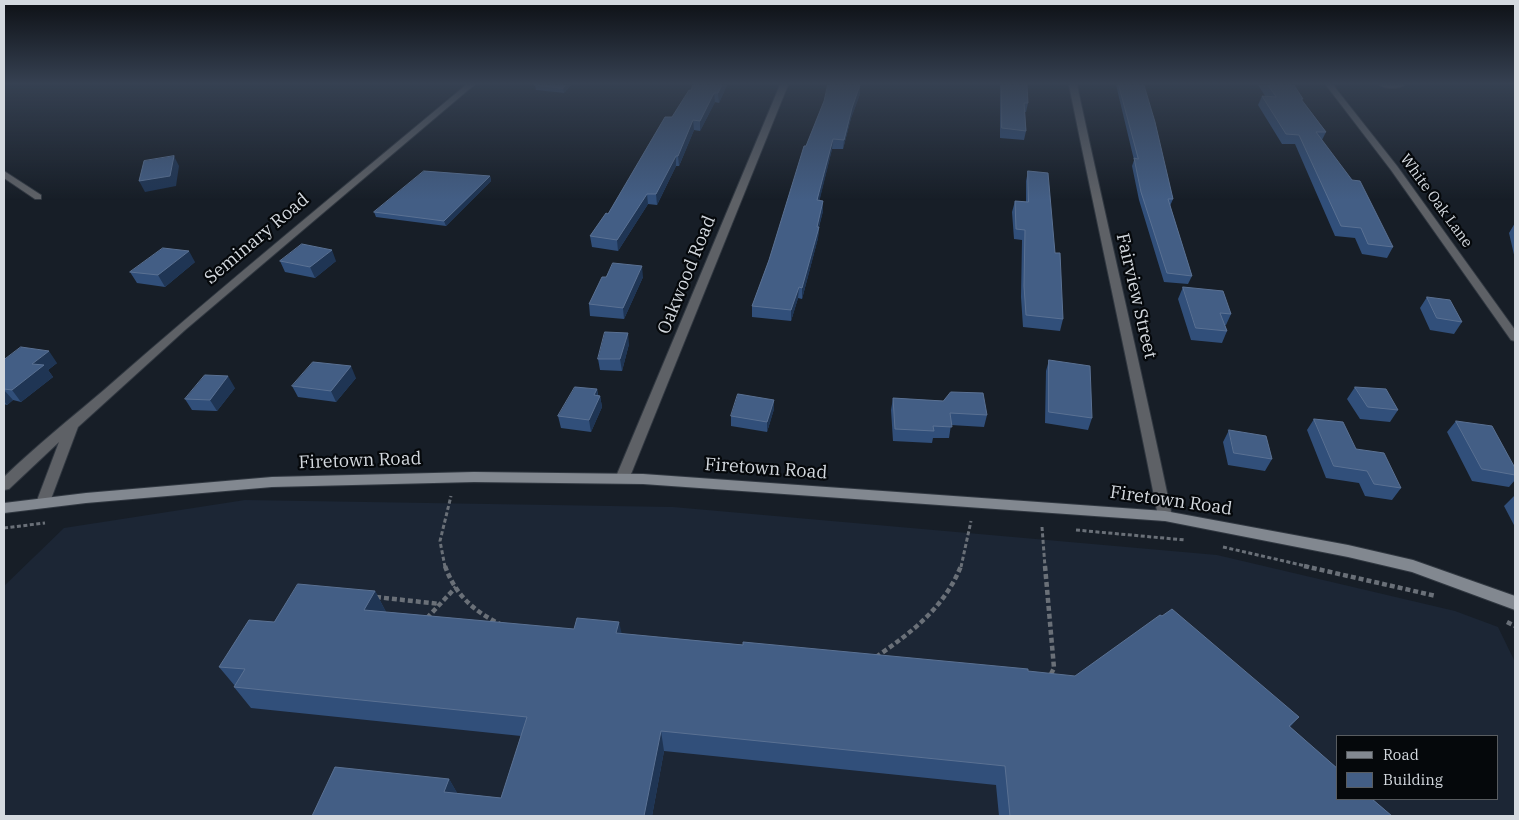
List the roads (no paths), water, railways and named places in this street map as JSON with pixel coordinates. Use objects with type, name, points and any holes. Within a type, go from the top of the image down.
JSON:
[{"type":"street","name":"Seminary Road","points":[[4,485],[40,450],[72,425],[181,328],[425,123]]},
{"type":"street","name":"Oakwood Road","points":[[622,479],[768,123]]},
{"type":"street","name":"Fairview Street","points":[[1081,123],[1166,516]]},
{"type":"street","name":"White Oak Lane","points":[[1359,123],[1394,168],[1515,338]]},
{"type":"street","points":[[4,174],[38,197]]},
{"type":"street","name":"Seminary Road","points":[[44,503],[72,425]]},
{"type":"street","name":"Firetown Road","points":[[4,508],[272,482],[474,477],[622,479],[1166,516],[1329,547],[1414,566],[1515,603]]}]
